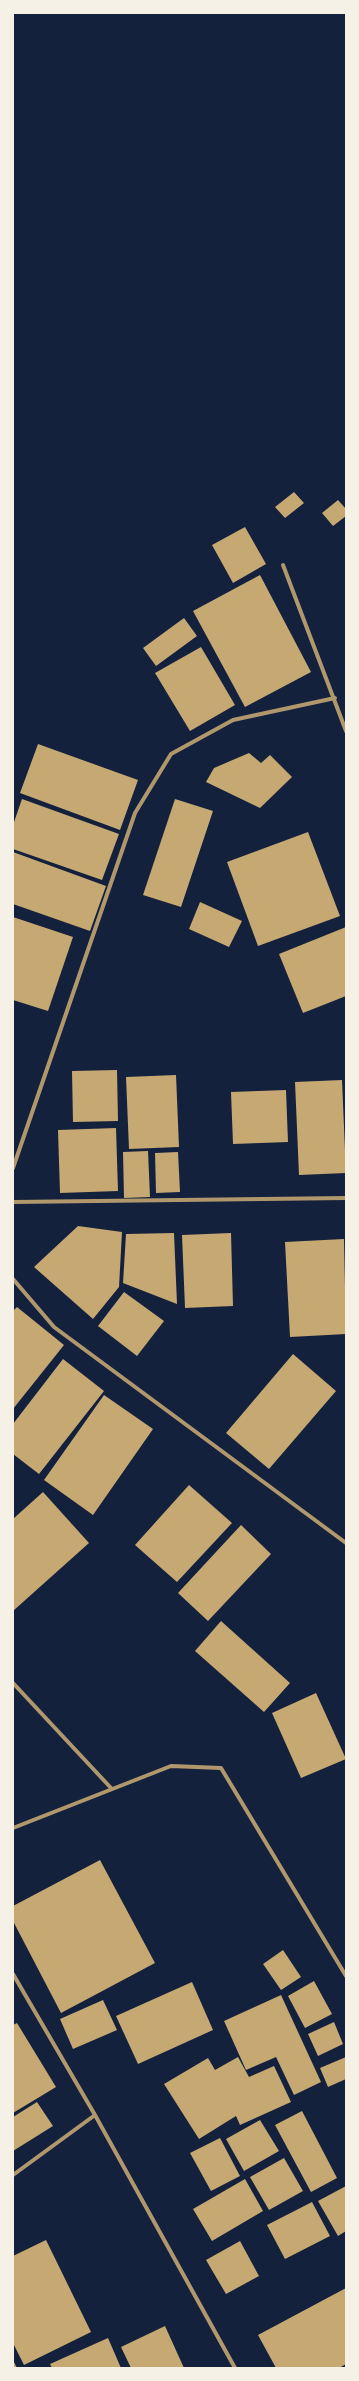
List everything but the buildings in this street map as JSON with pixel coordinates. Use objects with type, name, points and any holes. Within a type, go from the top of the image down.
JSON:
[{"type":"street","points":[[283,565],[335,698],[346,731]]},
{"type":"street","points":[[13,1168],[135,813],[171,754],[233,720],[335,698]]},
{"type":"street","points":[[13,1202],[346,1198]]},
{"type":"street","points":[[13,1279],[54,1327],[346,1543]]},
{"type":"street","points":[[13,1683],[111,1788]]},
{"type":"street","points":[[13,1828],[111,1788],[171,1766],[221,1768],[346,1976]]},
{"type":"street","points":[[13,1974],[95,2115],[235,2368]]},
{"type":"street","points":[[13,2175],[95,2115]]}]
